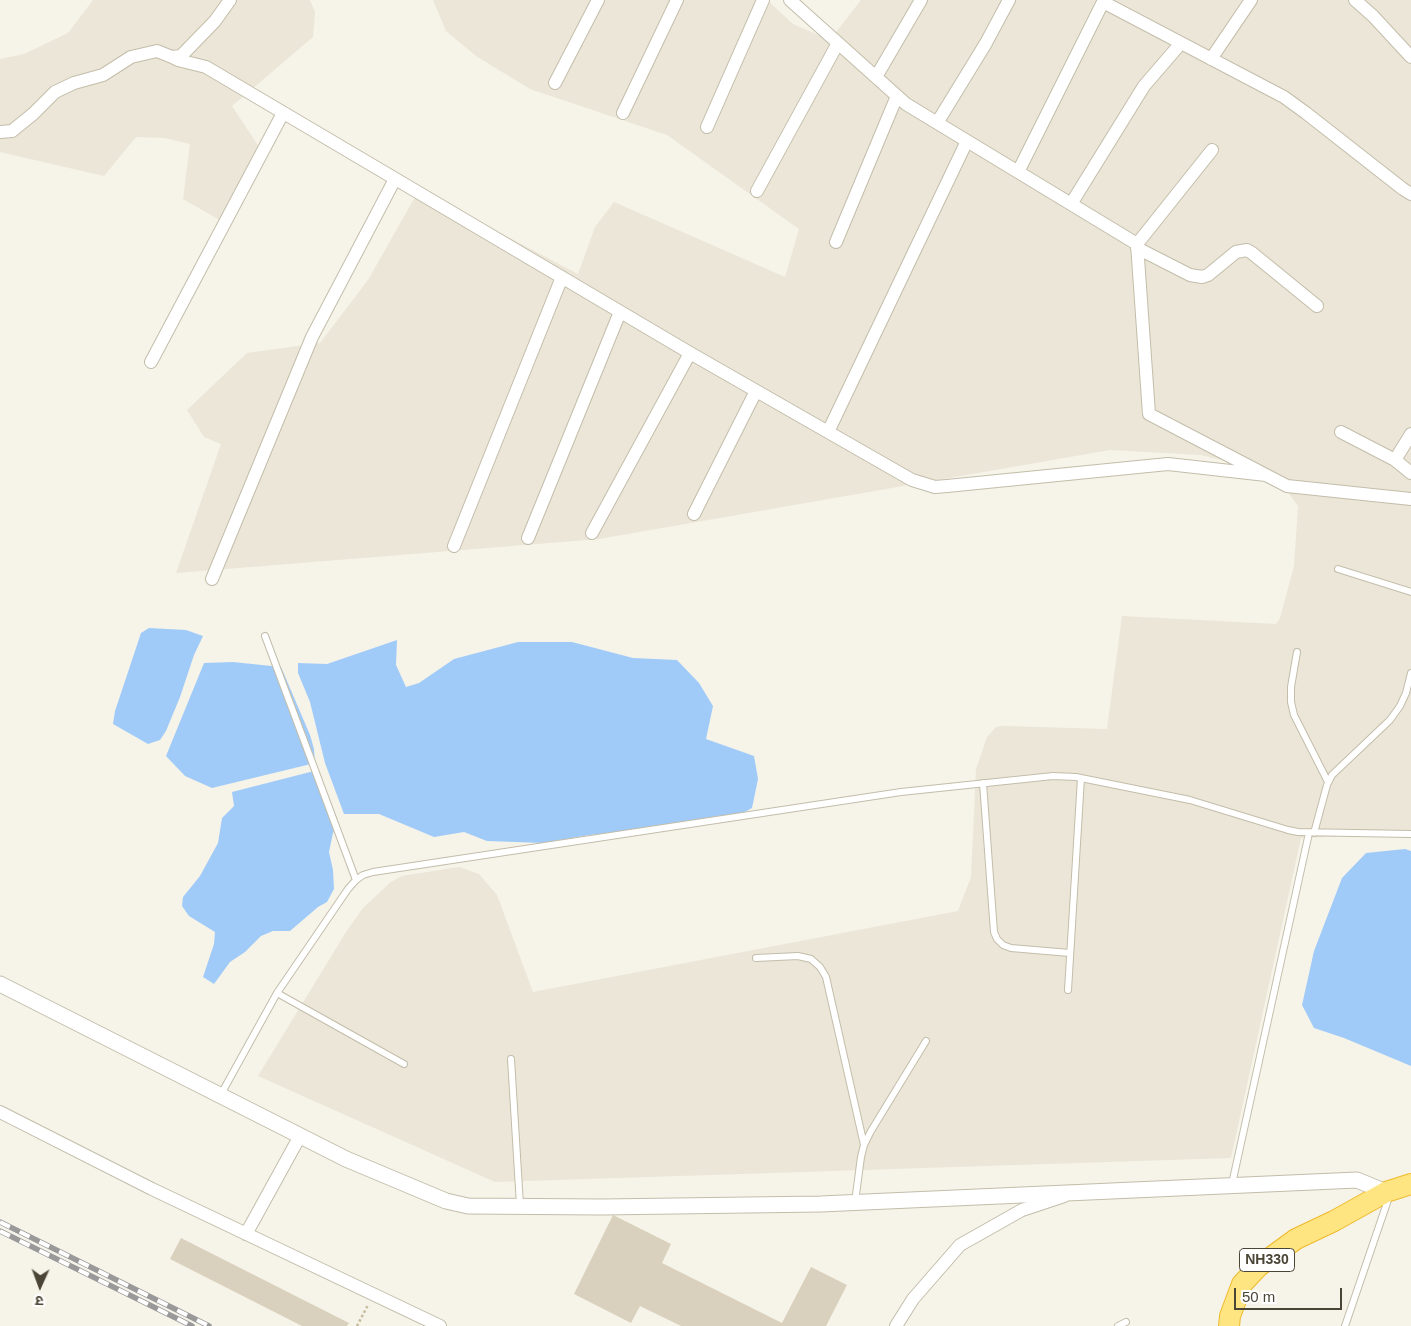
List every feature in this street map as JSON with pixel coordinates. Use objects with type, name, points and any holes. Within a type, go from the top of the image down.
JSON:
[{"type":"highway","name":"NH330","points":[[1230,1326],[1230,1316],[1242,1284],[1259,1266],[1296,1239],[1388,1192],[1411,1184]]},
{"type":"street","points":[[172,57],[181,56],[215,21],[230,0]]},
{"type":"street","points":[[555,83],[598,0]]},
{"type":"street","points":[[622,113],[677,0]]},
{"type":"street","points":[[707,127],[763,0]]},
{"type":"street","points":[[790,0],[906,104],[1137,246],[1190,275],[1196,276],[1208,275],[1236,252],[1247,250],[1317,306]]},
{"type":"street","points":[[876,77],[921,0]]},
{"type":"street","points":[[937,123],[986,43],[1009,0]]},
{"type":"street","points":[[1211,59],[1251,0]]},
{"type":"street","points":[[1355,0],[1373,16],[1411,57]]},
{"type":"street","points":[[1018,172],[1103,1],[1284,97],[1411,194]]},
{"type":"street","points":[[757,191],[838,43]]},
{"type":"street","points":[[1071,204],[1144,86],[1181,43]]},
{"type":"street","points":[[0,132],[12,131],[33,114],[55,92],[102,75],[131,57],[157,51],[178,60],[206,67],[690,353],[912,480],[935,486],[1161,465],[1266,475]]},
{"type":"street","points":[[836,242],[897,96]]},
{"type":"street","points":[[151,362],[283,112]]},
{"type":"street","points":[[828,432],[967,142]]},
{"type":"street","points":[[1212,150],[1137,246],[1149,414],[1287,486],[1411,499]]},
{"type":"street","points":[[212,579],[312,337],[395,179]]},
{"type":"street","points":[[454,546],[562,277]]},
{"type":"street","points":[[528,538],[620,312]]},
{"type":"street","points":[[592,533],[690,353]]},
{"type":"street","points":[[694,514],[756,391]]},
{"type":"street","points":[[1341,432],[1395,460],[1411,473]]},
{"type":"street","points":[[1395,460],[1411,434]]},
{"type":"street","points":[[0,984],[346,1159],[446,1201],[468,1206],[602,1207],[855,1202],[1357,1180],[1388,1192]]},
{"type":"street","points":[[0,1112],[152,1189],[440,1326]]},
{"type":"street","points":[[246,1234],[300,1136]]},
{"type":"street","points":[[896,1326],[913,1299],[960,1245],[1022,1210],[1079,1192]]},
{"type":"lane","points":[[1338,569],[1411,592]]},
{"type":"lane","points":[[265,636],[356,880]]},
{"type":"lane","points":[[1297,652],[1291,687],[1291,702],[1294,715],[1328,782]]},
{"type":"lane","points":[[1232,1186],[1311,833],[1328,782],[1332,775],[1390,720],[1406,693],[1411,673]]},
{"type":"lane","points":[[220,1096],[277,993],[348,889],[363,875],[373,872],[901,792],[1053,776],[1081,778],[1190,800],[1288,830],[1311,833],[1411,834]]},
{"type":"lane","points":[[1068,990],[1081,778]]},
{"type":"lane","points":[[983,783],[994,932],[997,939],[1002,945],[1011,948],[1070,953]]},
{"type":"lane","points":[[756,958],[798,956],[811,959],[820,967],[826,977],[864,1145]]},
{"type":"lane","points":[[277,993],[404,1064]]},
{"type":"lane","points":[[855,1202],[864,1145],[926,1041]]},
{"type":"lane","points":[[511,1060],[520,1207]]},
{"type":"lane","points":[[1345,1326],[1388,1192]]},
{"type":"lane","points":[[1118,1326],[1126,1322]]},
{"type":"path","points":[[357,1326],[373,1294]]},
{"type":"shaded area","points":[[93,0],[310,0],[315,12],[313,37],[232,106],[265,156],[230,226],[183,199],[190,144],[165,138],[136,137],[104,176],[0,152],[0,59],[24,54],[68,33]]},
{"type":"shaded area","points":[[433,0],[767,0],[793,24],[830,40],[861,0],[1411,0],[1411,836],[1404,834],[1301,838],[1231,1158],[495,1182],[258,1076],[346,932],[363,908],[391,882],[402,876],[459,867],[479,874],[497,895],[533,992],[958,911],[971,877],[976,769],[987,737],[996,727],[1107,729],[1122,616],[1276,624],[1280,618],[1294,566],[1298,506],[1279,480],[1254,468],[1201,455],[1110,450],[599,539],[176,573],[221,444],[204,437],[187,410],[247,353],[320,343],[368,280],[419,190],[578,274],[595,227],[614,202],[785,277],[799,229],[667,135],[530,89],[476,56],[446,31]]},
{"type":"water","points":[[149,628],[186,630],[203,636],[166,731],[160,740],[148,744],[113,724],[115,711],[141,633]]},
{"type":"water","points":[[397,640],[396,665],[406,687],[419,683],[454,659],[518,642],[572,642],[633,658],[677,660],[699,683],[713,706],[706,739],[754,756],[758,779],[752,808],[732,819],[589,835],[543,843],[487,841],[464,832],[434,837],[379,814],[344,814],[325,763],[310,702],[298,673],[298,663],[327,664]]},
{"type":"water","points":[[233,662],[281,667],[310,735],[315,763],[212,788],[185,776],[166,756],[204,663]]},
{"type":"water","points":[[318,770],[323,790],[337,818],[329,852],[333,870],[334,889],[327,902],[318,907],[290,931],[273,931],[261,936],[245,952],[230,962],[214,984],[203,977],[214,944],[215,932],[189,916],[182,906],[183,897],[200,876],[218,843],[222,818],[234,806],[232,792]]},
{"type":"water","points":[[1405,849],[1411,851],[1411,1066],[1344,1038],[1314,1028],[1302,1005],[1314,951],[1342,878],[1366,853]]},
{"type":"building","points":[[613,1215],[671,1244],[662,1263],[782,1323],[811,1267],[847,1285],[826,1326],[681,1326],[640,1306],[631,1323],[574,1294]]},
{"type":"building","points":[[181,1238],[349,1323],[347,1326],[302,1326],[170,1259]]},
{"type":"railway","points":[[0,1222],[209,1326]]},
{"type":"railway","points":[[0,1231],[192,1326]]}]
